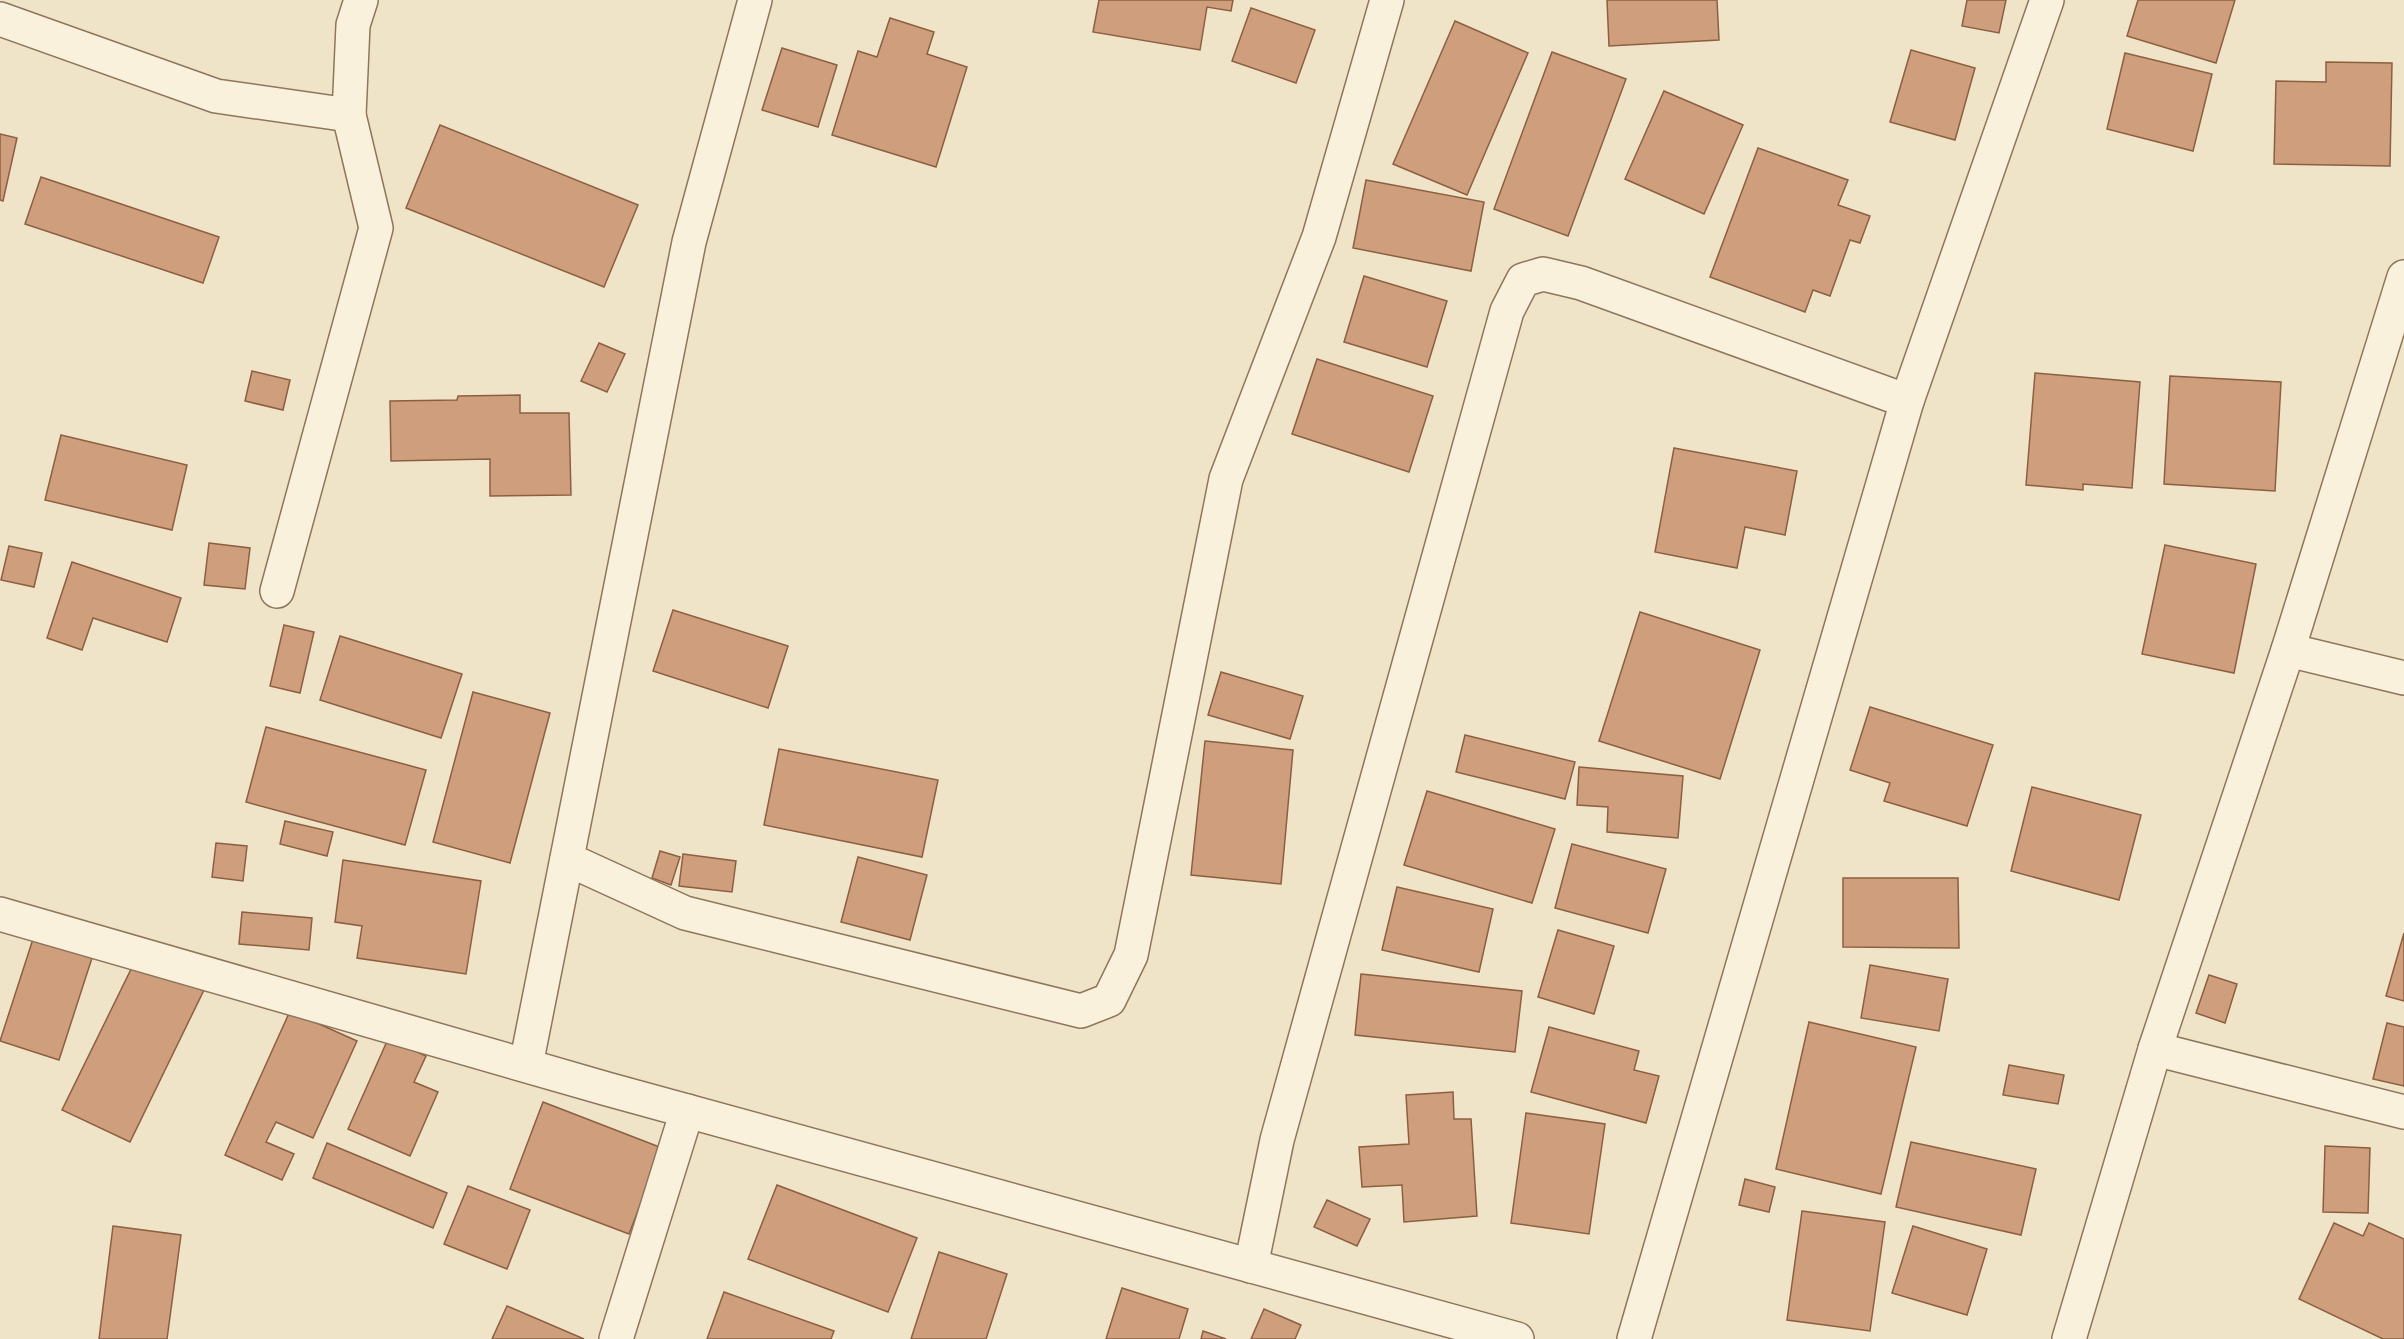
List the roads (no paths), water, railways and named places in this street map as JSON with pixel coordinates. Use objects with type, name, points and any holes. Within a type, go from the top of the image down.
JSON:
[{"type":"street","points":[[277,591],[376,228],[349,115],[352,25],[361,0]]},
{"type":"street","points":[[526,1065],[689,242],[755,0]]},
{"type":"street","points":[[567,859],[685,914],[1081,1011],[1109,1000],[1131,955],[1226,479],[1319,237],[1387,0]]},
{"type":"street","points":[[1634,1339],[1907,401],[2047,0]]},
{"type":"street","points":[[0,19],[216,96],[349,115]]},
{"type":"street","points":[[1251,1266],[1277,1140],[1507,311],[1523,280],[1543,273],[1581,283],[1907,401]]},
{"type":"street","points":[[2069,1339],[2155,1049],[2288,650],[2404,277]]},
{"type":"street","points":[[2288,650],[2404,678]]},
{"type":"street","points":[[0,914],[687,1111],[1517,1339]]},
{"type":"street","points":[[2155,1049],[2404,1112]]},
{"type":"street","points":[[616,1339],[687,1111]]}]
